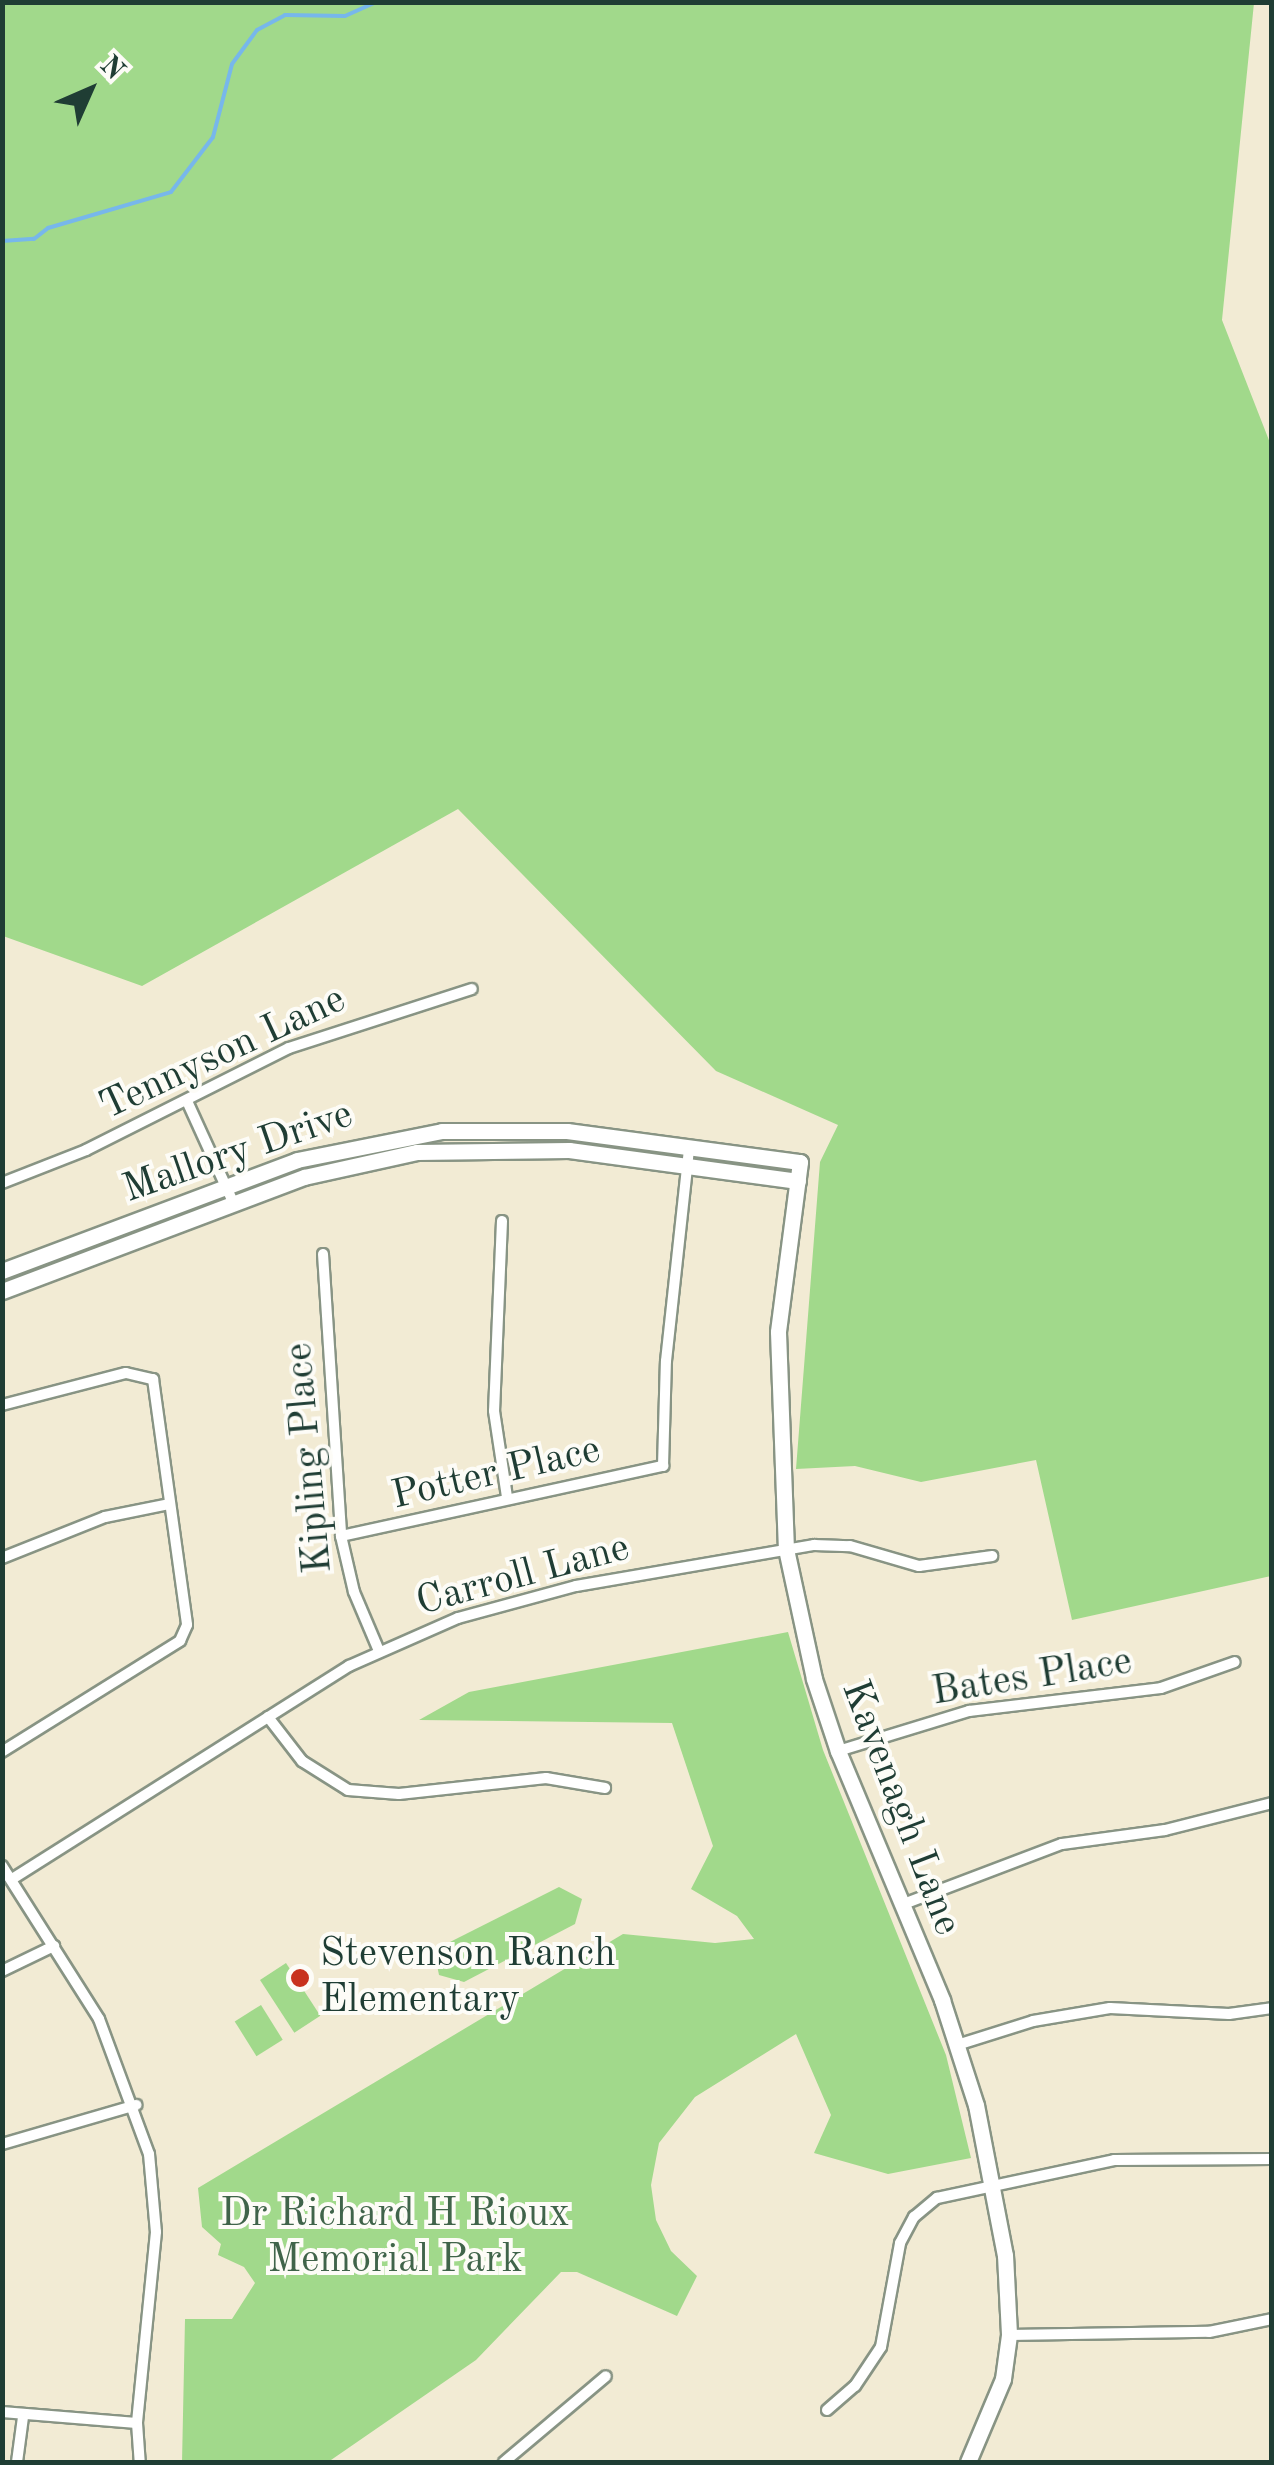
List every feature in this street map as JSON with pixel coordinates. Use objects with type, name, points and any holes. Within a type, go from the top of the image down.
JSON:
[{"type":"main road","name":"Mallory Drive","points":[[2,1272],[297,1160],[442,1130],[567,1131],[800,1162]]},
{"type":"main road","points":[[2,1291],[338,1168],[452,1148],[535,1148],[798,1180]]},
{"type":"main road","name":"Kavenagh Lane","points":[[800,1162],[778,1332],[786,1549],[814,1678],[838,1752],[957,2046],[1005,2255],[1009,2335],[1004,2379],[968,2462]]},
{"type":"street","name":"Tennyson Lane","points":[[2,1183],[187,1101],[342,1026],[472,989]]},
{"type":"street","points":[[187,1101],[234,1204]]},
{"type":"street","points":[[687,1166],[689,1148]]},
{"type":"street","name":"Potter Place","points":[[342,1536],[403,1528],[507,1497],[664,1466],[666,1361],[687,1166]]},
{"type":"street","points":[[502,1221],[494,1411],[507,1497]]},
{"type":"street","name":"Kipling Place","points":[[322,1254],[342,1536],[354,1592],[379,1651]]},
{"type":"street","points":[[2,1405],[126,1373],[148,1374],[159,1401],[185,1634],[2,1752]]},
{"type":"street","points":[[2,1558],[105,1517],[169,1504]]},
{"type":"street","name":"Carroll Lane","points":[[12,1879],[379,1651],[458,1618],[542,1594],[786,1549],[833,1544],[920,1566],[992,1556]]},
{"type":"street","name":"Bates Place","points":[[838,1752],[969,1711],[1161,1688],[1235,1662]]},
{"type":"street","points":[[268,1717],[302,1761],[348,1790],[399,1794],[546,1778],[605,1788]]},
{"type":"street","points":[[901,1905],[1062,1844],[1165,1830],[1272,1804]]},
{"type":"street","points":[[2,1866],[98,2019],[136,2106],[155,2184],[156,2232],[137,2423],[140,2462]]},
{"type":"street","points":[[2,1971],[54,1946]]},
{"type":"street","points":[[957,2046],[1033,2020],[1110,2008],[1230,2014],[1272,2008]]},
{"type":"street","points":[[2,2144],[136,2106]]},
{"type":"street","points":[[828,2410],[855,2386],[881,2347],[900,2243],[914,2217],[937,2198],[1114,2160],[1272,2159]]},
{"type":"street","points":[[1009,2335],[1209,2332],[1272,2320]]},
{"type":"street","points":[[504,2462],[606,2376]]},
{"type":"street","points":[[2,2412],[23,2417],[137,2423]]},
{"type":"street","points":[[17,2462],[23,2417]]},
{"type":"green space","points":[[2,3],[1254,3],[1222,320],[1272,448],[1271,1576],[1072,1620],[1036,1460],[921,1482],[855,1466],[796,1469],[820,1162],[838,1125],[716,1071],[458,809],[142,986],[3,936]]},
{"type":"green space","name":"Dr Richard H Rioux Memorial Park","points":[[788,1632],[823,1750],[946,2055],[971,2158],[888,2174],[814,2153],[831,2115],[796,2034],[695,2097],[659,2143],[651,2185],[656,2220],[671,2251],[697,2276],[677,2316],[577,2272],[561,2272],[476,2360],[331,2460],[182,2462],[185,2319],[232,2319],[255,2283],[244,2267],[218,2255],[221,2244],[202,2227],[198,2188],[623,1934],[715,1943],[754,1939],[737,1916],[691,1889],[713,1846],[672,1723],[419,1720],[469,1692]]},
{"type":"green space","points":[[559,1887],[582,1899],[575,1924],[464,1982],[439,1975],[436,1960],[446,1944]]},
{"type":"green space","points":[[286,1963],[320,2016],[294,2033],[260,1980]]},
{"type":"green space","points":[[261,2005],[283,2040],[256,2056],[235,2021]]},
{"type":"waterway","points":[[2,241],[34,239],[48,228],[171,192],[213,137],[232,64],[257,30],[285,15],[345,16],[377,2]]},
{"type":"place","name":"Stevenson Ranch Elementary","points":[[300,1978]]}]
